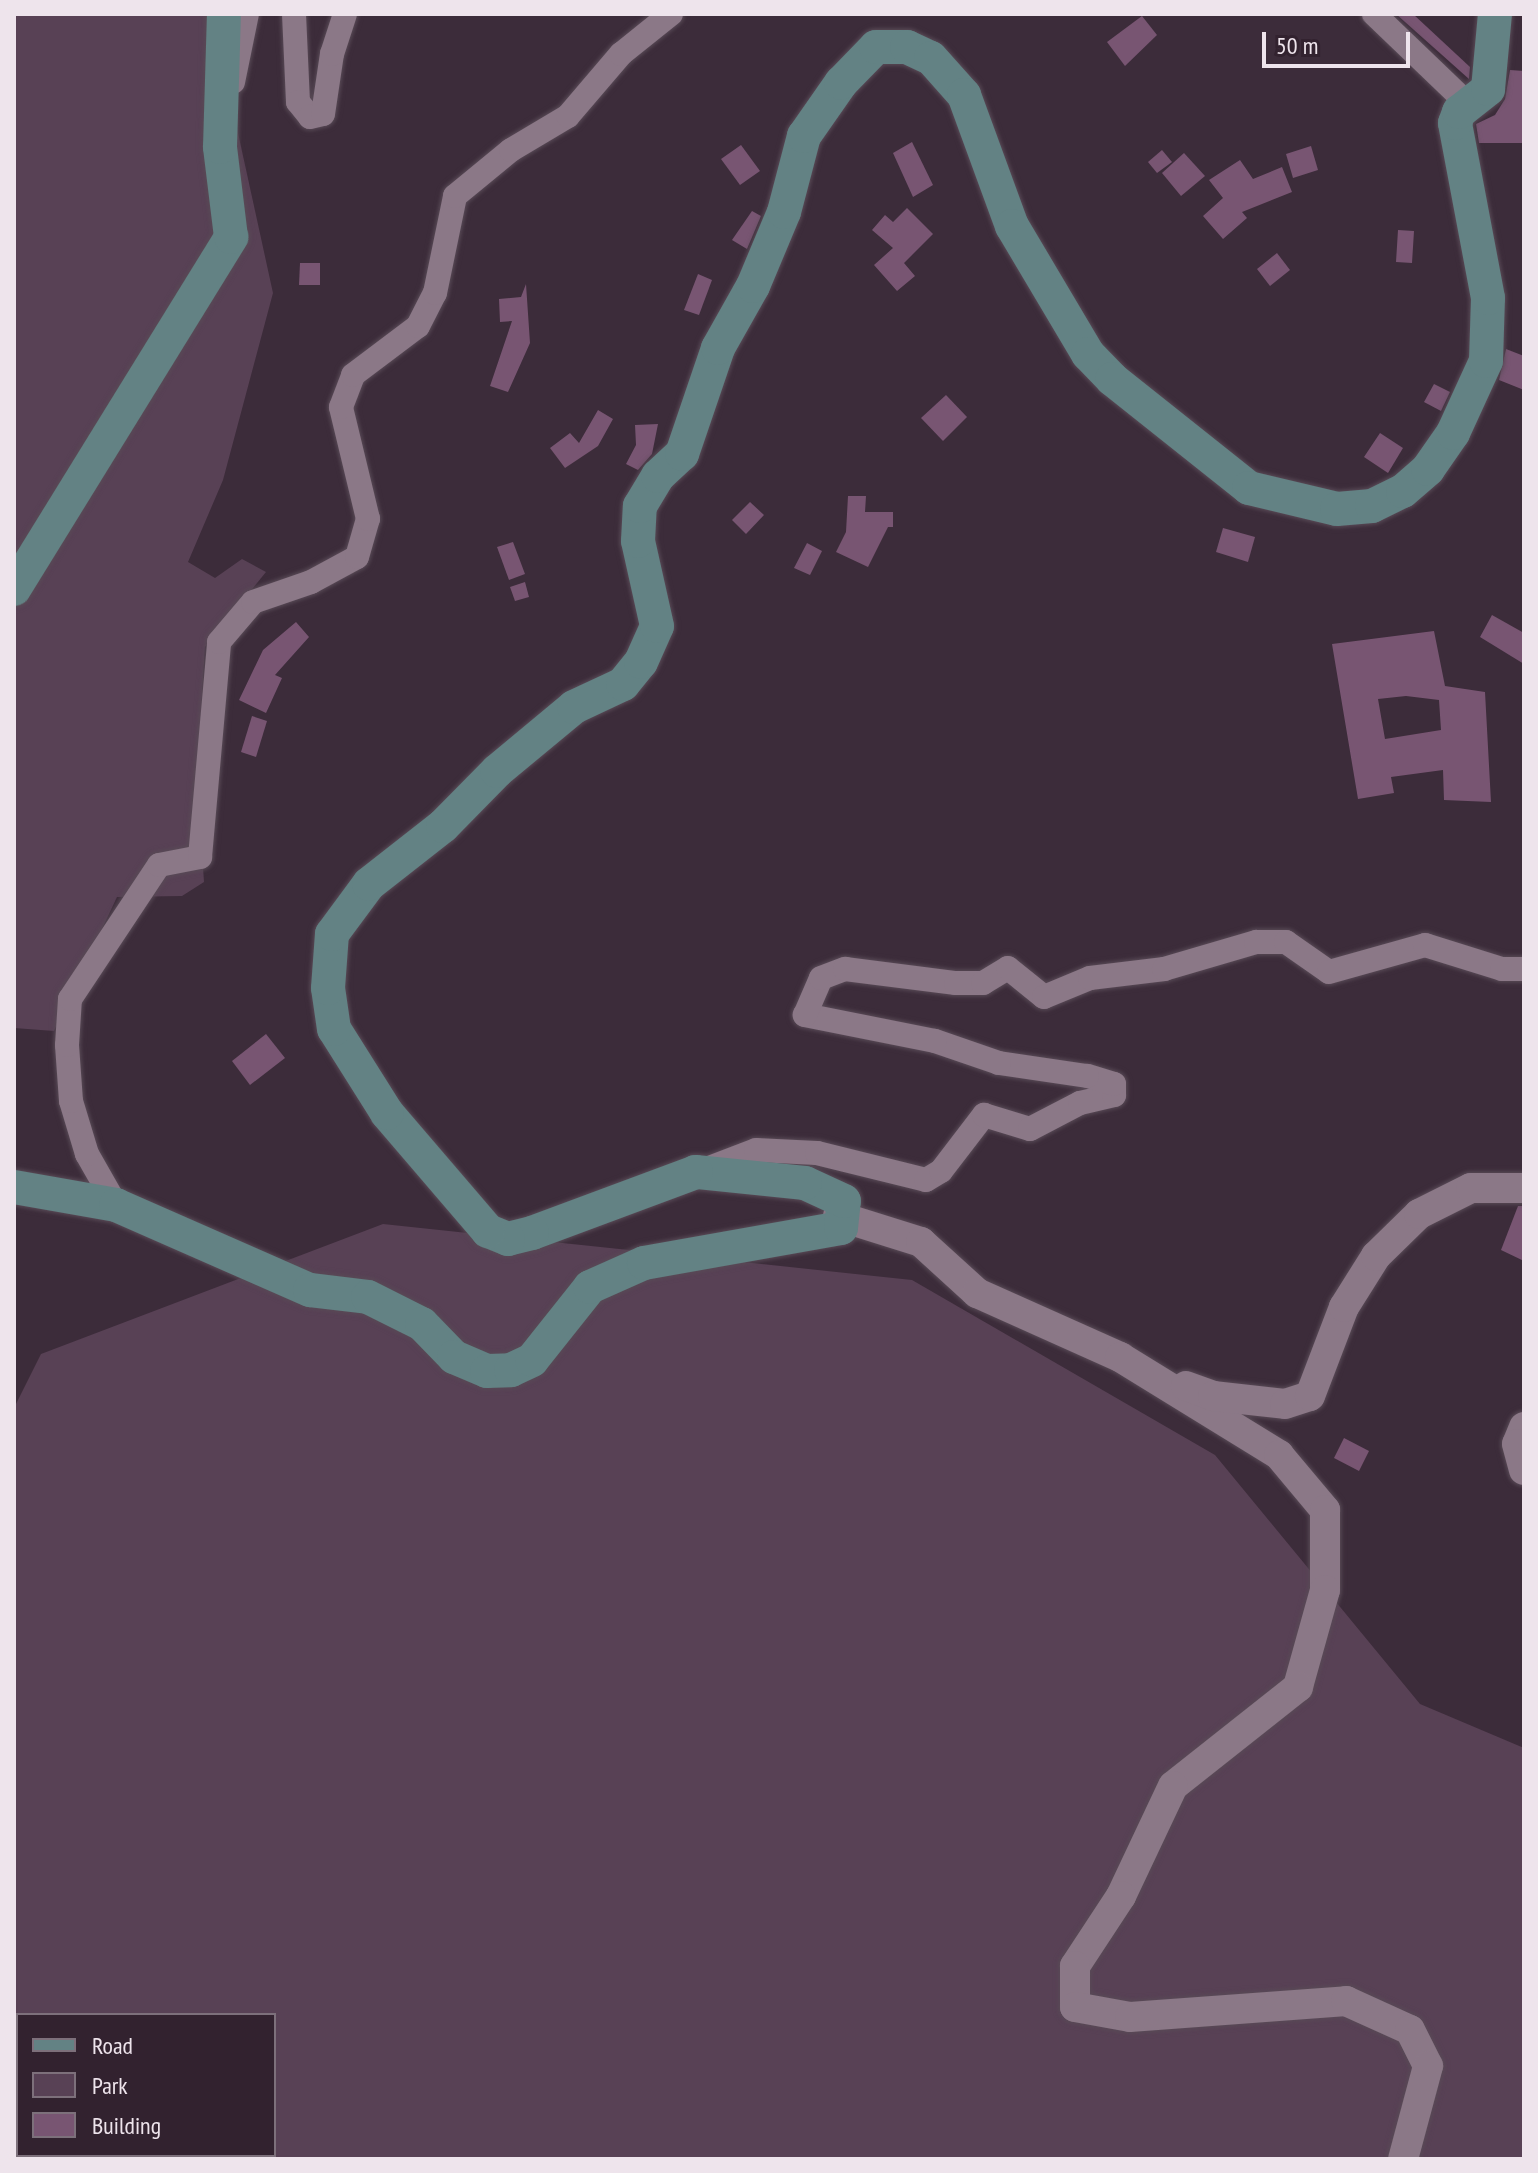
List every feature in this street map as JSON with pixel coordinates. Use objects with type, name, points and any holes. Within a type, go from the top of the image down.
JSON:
[{"type":"main road","points":[[14,589],[231,237],[220,147],[224,14]]},
{"type":"main road","points":[[14,1187],[116,1205],[310,1290],[368,1297],[401,1311],[454,1357],[487,1371],[511,1370],[532,1360],[590,1287],[644,1263],[841,1228],[838,1216],[844,1201],[805,1183],[696,1172],[532,1233],[508,1239],[488,1231],[387,1113],[334,1029],[328,988],[332,934],[369,884],[443,826],[574,707],[623,684],[652,645],[657,626],[638,541],[640,506],[658,476],[682,454],[718,348],[753,286],[784,212],[804,136],[841,83],[876,47],[907,47],[931,58],[964,95],[1012,226],[1088,354],[1112,379],[1249,488],[1337,509],[1372,506],[1403,491],[1428,469],[1453,433],[1486,361],[1488,298],[1455,123],[1469,105],[1488,89],[1495,14]]},
{"type":"street","points":[[220,147],[247,14]]},
{"type":"street","points":[[294,14],[298,102],[310,117],[323,114],[332,54],[345,14]]},
{"type":"street","points":[[116,1205],[87,1154],[71,1101],[70,999],[159,865],[200,857],[219,642],[253,602],[311,582],[357,557],[368,519],[341,407],[353,375],[418,326],[435,293],[455,196],[511,150],[568,116],[621,54],[671,14]]},
{"type":"street","points":[[1374,14],[1469,105]]},
{"type":"street","points":[[696,1172],[756,1150],[817,1153],[926,1180],[941,1171],[984,1115],[1030,1129],[1080,1103],[1114,1095],[1114,1084],[1087,1076],[999,1063],[935,1041],[805,1015],[821,978],[845,969],[956,983],[983,983],[1008,968],[1044,997],[1090,978],[1164,969],[1256,942],[1286,942],[1329,972],[1425,945],[1502,969],[1524,969]]},
{"type":"street","points":[[1135,1368],[1213,1396],[1285,1404],[1310,1396],[1344,1307],[1376,1256],[1419,1214],[1471,1188],[1524,1188]]},
{"type":"street","points":[[838,1216],[921,1242],[977,1293],[1086,1339],[1135,1368],[1279,1455],[1325,1510],[1325,1590],[1298,1687],[1173,1786],[1121,1896],[1075,1966],[1075,2007],[1130,2017],[1346,2001],[1410,2030],[1428,2066],[1403,2159]]},
{"type":"street","points":[[1524,1427],[1517,1444],[1524,1470]]},
{"type":"green space","points":[[14,14],[212,14],[273,293],[223,480],[188,562],[215,578],[242,559],[266,572],[205,647],[197,777],[204,882],[182,896],[117,897],[54,1031],[14,1028]]},
{"type":"green space","points":[[383,1224],[912,1280],[1215,1455],[1420,1704],[1524,1748],[1524,2159],[14,2159],[14,1408],[41,1354]]},
{"type":"building","points":[[1396,14],[1413,14],[1470,67],[1469,79]]},
{"type":"building","points":[[1142,16],[1157,35],[1125,66],[1107,42]]},
{"type":"building","points":[[1510,70],[1524,71],[1524,143],[1479,143],[1476,124],[1495,115],[1505,99]]},
{"type":"building","points":[[912,142],[933,185],[913,197],[893,153]]},
{"type":"building","points":[[741,145],[760,171],[740,185],[721,159]]},
{"type":"building","points":[[1311,146],[1318,170],[1293,178],[1286,154]]},
{"type":"building","points":[[1162,150],[1172,162],[1157,173],[1148,162]]},
{"type":"building","points":[[1184,153],[1205,176],[1181,196],[1162,173]]},
{"type":"building","points":[[1240,160],[1253,179],[1282,167],[1292,192],[1242,212],[1247,218],[1223,239],[1203,216],[1223,198],[1209,180]]},
{"type":"building","points":[[907,208],[933,234],[904,263],[915,276],[897,291],[874,265],[893,248],[872,230],[885,215],[893,222]]},
{"type":"building","points":[[752,211],[761,216],[747,249],[732,240]]},
{"type":"building","points":[[1398,230],[1414,231],[1412,263],[1396,262]]},
{"type":"building","points":[[1277,253],[1290,270],[1270,286],[1257,269]]},
{"type":"building","points":[[300,263],[320,263],[320,285],[299,285]]},
{"type":"building","points":[[698,274],[712,280],[699,315],[684,310]]},
{"type":"building","points":[[526,284],[530,343],[508,392],[490,386],[512,321],[500,322],[499,299],[521,297]]},
{"type":"building","points":[[1506,349],[1524,356],[1524,390],[1499,380]]},
{"type":"building","points":[[1434,384],[1450,392],[1441,411],[1424,402]]},
{"type":"building","points":[[946,395],[967,417],[943,441],[921,418]]},
{"type":"building","points":[[598,410],[613,419],[598,446],[565,468],[550,448],[570,433],[579,443]]},
{"type":"building","points":[[658,424],[652,454],[638,470],[626,464],[636,445],[635,425]]},
{"type":"building","points":[[1380,433],[1403,448],[1388,473],[1364,457]]},
{"type":"building","points":[[848,496],[866,496],[865,512],[893,512],[893,527],[888,527],[868,567],[836,552],[846,532]]},
{"type":"building","points":[[750,502],[764,515],[746,534],[732,520]]},
{"type":"building","points":[[1223,528],[1255,537],[1248,562],[1216,552]]},
{"type":"building","points":[[513,542],[525,574],[509,580],[497,547]]},
{"type":"building","points":[[807,543],[822,551],[810,575],[794,568]]},
{"type":"building","points":[[525,582],[529,597],[515,601],[510,587]]},
{"type":"building","points":[[1492,615],[1524,633],[1524,664],[1480,637]]},
{"type":"building","points":[[296,622],[309,637],[275,675],[282,678],[266,713],[239,700],[263,650]]},
{"type":"building","points":[[1434,631],[1445,686],[1485,692],[1491,802],[1444,800],[1443,770],[1391,777],[1394,793],[1358,799],[1332,644]],"holes":[[[1406,696],[1439,700],[1441,730],[1385,739],[1378,699]]]},
{"type":"building","points":[[252,716],[267,721],[256,757],[241,752]]},
{"type":"building","points":[[266,1034],[285,1058],[250,1085],[232,1061]]},
{"type":"building","points":[[1518,1206],[1524,1206],[1524,1261],[1501,1250]]},
{"type":"building","points":[[1344,1438],[1369,1451],[1359,1471],[1334,1458]]}]
